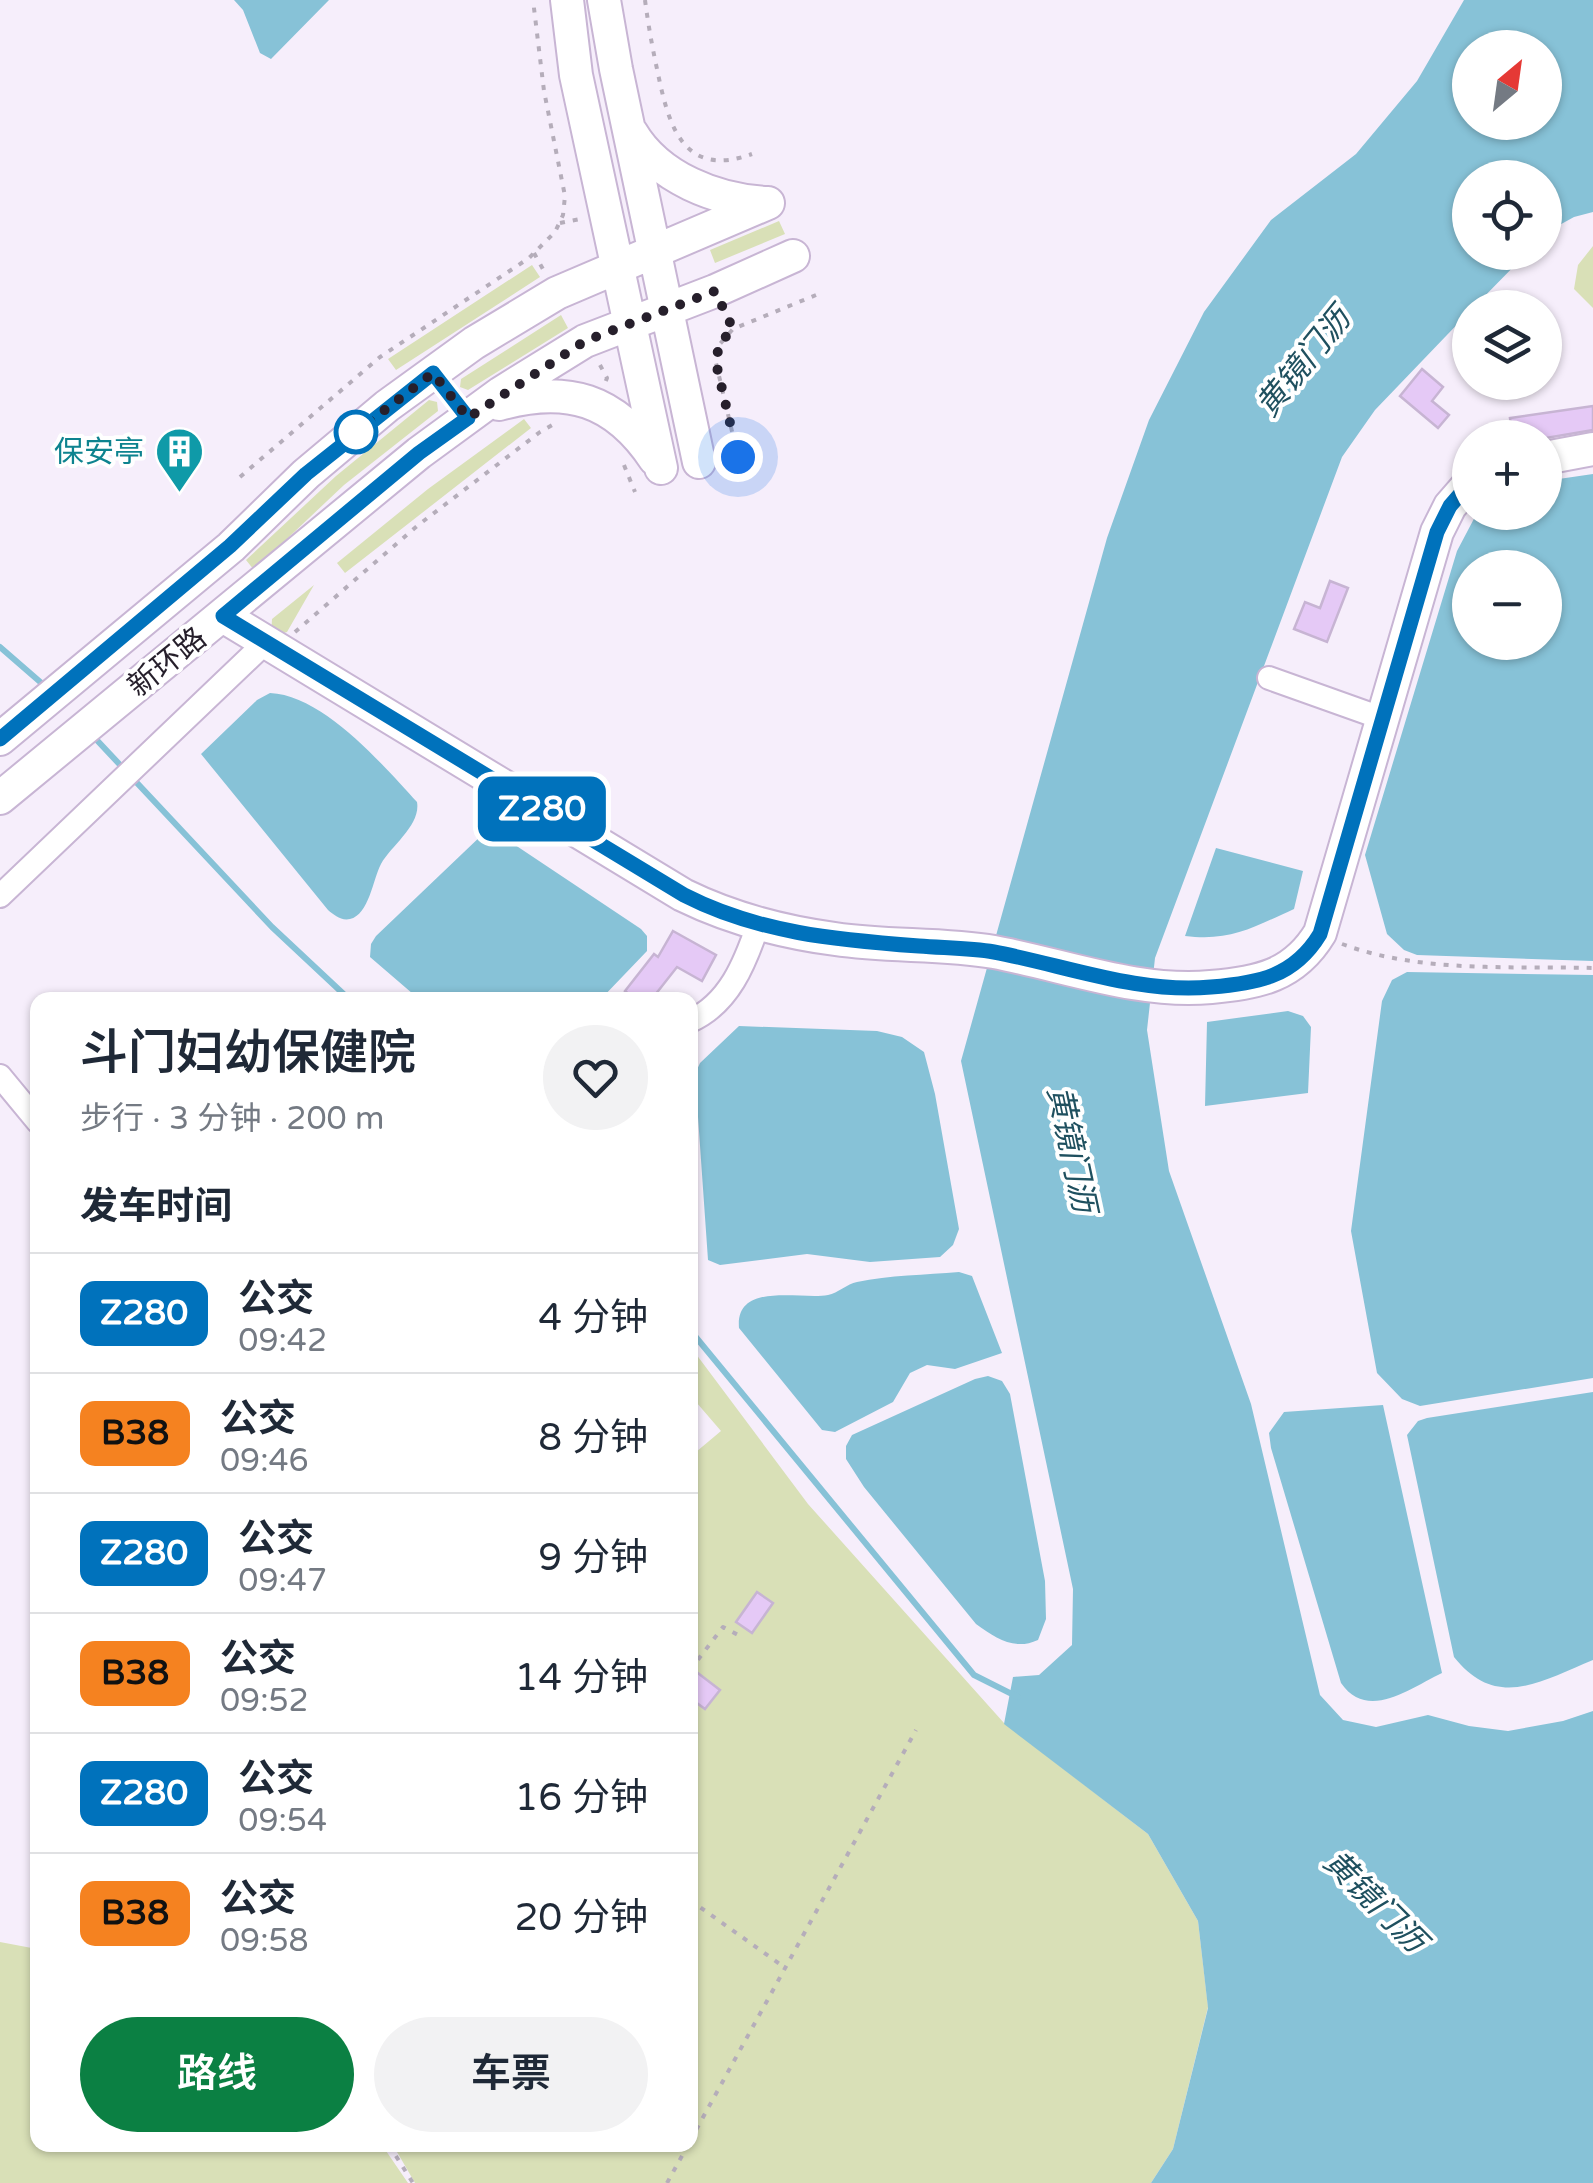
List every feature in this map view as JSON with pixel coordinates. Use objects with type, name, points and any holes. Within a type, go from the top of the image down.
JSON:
[{"type":"street","points":[[433,373],[468,418],[519,398],[569,396],[598,404],[623,420],[662,468],[576,75],[567,0]]},
{"type":"street","points":[[604,0],[699,462]]},
{"type":"street","name":"新环路","points":[[0,739],[230,546],[320,463],[474,342],[557,293],[768,203],[726,198],[684,180],[651,156],[627,124]]},
{"type":"street","name":"新环路","points":[[0,798],[419,453],[468,418],[585,341],[793,256]]},
{"type":"street","points":[[1562,455],[1593,449]]},
{"type":"street","points":[[223,616],[719,913],[836,940],[990,952],[1155,986],[1208,988],[1264,979],[1286,970],[1307,955],[1320,934],[1437,532],[1452,504]]},
{"type":"street","points":[[0,896],[271,645]]},
{"type":"street","points":[[1269,678],[1384,718]]},
{"type":"street","points":[[698,1016],[720,1000],[737,977],[758,925]]},
{"type":"street","points":[[0,1076],[30,1112]]},
{"type":"path","points":[[240,476],[380,357],[528,258],[555,232],[563,215],[565,196],[544,91],[532,0]]},
{"type":"path","points":[[645,0],[666,115],[678,138],[698,156],[711,159],[740,159],[752,154]]},
{"type":"path","points":[[715,291],[733,329]]},
{"type":"path","points":[[738,457],[716,363],[719,344],[733,329],[816,295]]},
{"type":"path","points":[[271,645],[540,432],[568,420]]},
{"type":"path","points":[[618,451],[635,492]]},
{"type":"path","points":[[1320,934],[1372,954],[1429,963],[1593,968]]},
{"type":"path","points":[[698,1660],[723,1627],[740,1636]]},
{"type":"path","points":[[698,2127],[916,1730]]},
{"type":"path","points":[[698,1906],[785,1968]]},
{"type":"path","points":[[394,2152],[413,2183]]},
{"type":"path","points":[[667,2183],[684,2152]]},
{"type":"green space","points":[[779,221],[785,234],[715,263],[710,250]]},
{"type":"green space","points":[[1593,246],[1593,308],[1574,289],[1578,265]]},
{"type":"green space","points":[[532,265],[540,277],[396,370],[388,359]]},
{"type":"green space","points":[[561,315],[568,328],[468,390],[460,387],[461,379]]},
{"type":"green space","points":[[429,400],[437,402],[438,411],[344,485],[254,570],[246,560],[336,476]]},
{"type":"green space","points":[[524,419],[531,428],[345,573],[337,563],[428,489]]},
{"type":"green space","points":[[314,585],[287,632],[271,637],[272,619]]},
{"type":"green space","points":[[698,1357],[808,1504],[1004,1723],[1148,1834],[1198,1921],[1208,2007],[1173,2149],[1151,2183],[415,2183],[397,2152],[698,2152],[698,1450],[721,1431],[698,1404]]},
{"type":"green space","points":[[0,1942],[30,1948],[30,2152],[387,2152],[408,2183],[0,2183]]},
{"type":"water","points":[[234,0],[329,0],[271,59],[260,53],[243,10]]},
{"type":"water","name":"黄镜门沥","points":[[1464,0],[1593,0],[1593,212],[1562,224],[1562,160],[1452,160],[1452,270],[1510,270],[1491,290],[1452,290],[1452,330],[1375,410],[1342,457],[1155,958],[1147,1030],[1169,1171],[1251,1404],[1320,1695],[1343,1720],[1376,1727],[1428,1715],[1508,1731],[1593,1711],[1593,2183],[1151,2183],[1173,2149],[1208,2008],[1198,1921],[1148,1834],[1004,1724],[1013,1677],[1039,1675],[1072,1645],[1073,1589],[961,1061],[1107,538],[1149,420],[1204,312],[1271,220],[1356,154],[1417,81]]},
{"type":"water","points":[[1593,474],[1593,961],[1417,955],[1404,950],[1387,934],[1365,855],[1452,568],[1452,660],[1562,660],[1562,550],[1458,550],[1468,530],[1562,530],[1562,479]]},
{"type":"water","points":[[270,693],[290,697],[331,719],[370,752],[417,802],[415,819],[381,864],[362,911],[350,919],[328,910],[201,754],[257,700]]},
{"type":"water","points":[[485,832],[503,837],[641,929],[647,936],[647,951],[608,992],[411,992],[370,957],[376,936]]},
{"type":"water","points":[[1216,848],[1303,871],[1294,909],[1229,935],[1185,936]]},
{"type":"water","points":[[1407,972],[1593,975],[1593,1378],[1420,1406],[1402,1399],[1377,1373],[1351,1231],[1382,1001],[1392,980]]},
{"type":"water","points":[[1288,1011],[1303,1016],[1311,1027],[1308,1093],[1205,1106],[1207,1022]]},
{"type":"water","points":[[739,1026],[877,1031],[902,1037],[924,1052],[959,1229],[953,1245],[940,1257],[870,1262],[807,1254],[720,1265],[708,1260],[698,1117],[700,1063]]},
{"type":"water","points":[[959,1272],[972,1276],[1002,1353],[955,1369],[927,1365],[910,1373],[893,1402],[835,1432],[822,1430],[739,1328],[741,1313],[758,1298],[828,1295],[869,1280]]},
{"type":"water","points":[[988,1376],[1002,1381],[1010,1394],[1045,1581],[1046,1619],[1038,1640],[1029,1643],[1006,1641],[976,1624],[864,1487],[846,1459],[846,1446],[852,1435]]},
{"type":"water","points":[[1593,1392],[1593,1660],[1520,1687],[1487,1683],[1454,1657],[1407,1435],[1418,1421],[1427,1418]]},
{"type":"water","points":[[1383,1405],[1442,1673],[1403,1693],[1376,1701],[1352,1694],[1341,1683],[1269,1433],[1284,1412]]},
{"type":"building","points":[[1422,369],[1443,387],[1432,401],[1449,415],[1438,428],[1400,396]]},
{"type":"building","points":[[1593,406],[1593,430],[1562,435],[1562,420],[1510,418]]},
{"type":"building","points":[[1330,581],[1348,588],[1327,642],[1294,629],[1305,602],[1320,608]]},
{"type":"building","points":[[673,931],[716,955],[702,981],[677,967],[657,992],[625,991],[654,954],[658,957]]},
{"type":"building","points":[[757,1592],[773,1603],[752,1633],[736,1622]]},
{"type":"building","points":[[698,1673],[720,1690],[705,1709],[698,1704]]},
{"type":"waterway","points":[[0,647],[46,687]]},
{"type":"waterway","points":[[93,736],[272,927],[341,992]]},
{"type":"waterway","points":[[698,1340],[974,1675],[1018,1697]]},
{"type":"bus line","name":"Z280","points":[[0,739],[230,546],[306,474],[433,373],[468,418],[419,453],[223,616],[719,913],[836,940],[990,952],[1155,986],[1208,988],[1264,979],[1307,955],[1320,934],[1437,532],[1452,504]]},
{"type":"place","name":"保安亭","points":[[179,494]]},
{"type":"route","points":[[356,432],[433,373],[468,418],[585,341],[715,291],[733,329],[719,344],[716,363],[738,457]]}]
